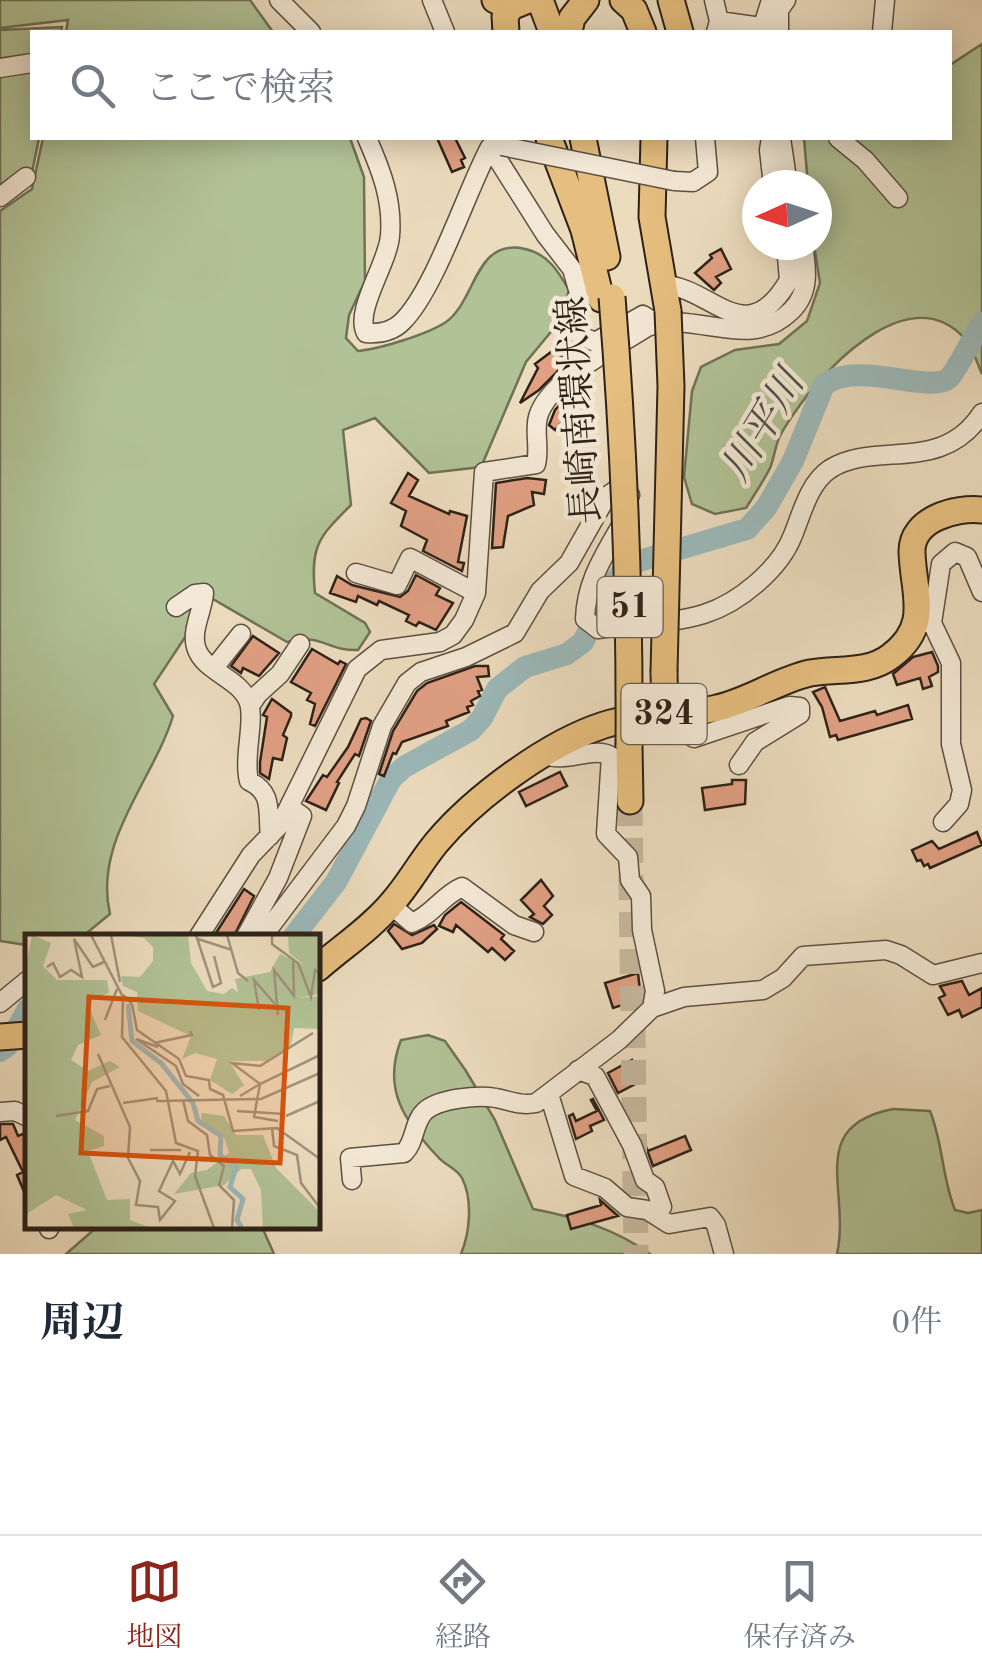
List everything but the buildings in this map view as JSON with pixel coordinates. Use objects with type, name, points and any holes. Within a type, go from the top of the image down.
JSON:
[{"type":"highway","points":[[540,0],[551,30]]},
{"type":"highway","points":[[570,30],[578,6],[586,0]]},
{"type":"highway","points":[[623,0],[634,10],[642,30]]},
{"type":"highway","points":[[672,0],[680,30]]},
{"type":"highway","name":"51","points":[[550,140],[607,290]]},
{"type":"highway","name":"長崎南環状線","points":[[586,140],[607,290],[624,469],[630,606],[630,801]]},
{"type":"highway","name":"324","points":[[652,143],[653,228],[664,284],[662,317],[671,386],[664,672],[671,714]]},
{"type":"highway","points":[[924,623],[912,551],[917,536],[934,518],[951,512],[982,510]]},
{"type":"highway","name":"324","points":[[320,966],[391,905],[458,818],[545,755],[604,725],[721,708],[808,674],[871,667],[890,657],[924,623]]},
{"type":"highway","points":[[0,1037],[25,1035]]},
{"type":"street","points":[[280,0],[310,30]]},
{"type":"street","points":[[432,0],[444,30]]},
{"type":"street","points":[[714,0],[718,26],[757,30]]},
{"type":"street","points":[[767,30],[772,0]]},
{"type":"street","points":[[768,30],[786,0]]},
{"type":"street","points":[[882,30],[884,0]]},
{"type":"street","points":[[0,68],[30,63]]},
{"type":"street","points":[[368,140],[386,183],[390,241],[362,318],[366,334],[387,332],[403,322],[428,284],[492,144]]},
{"type":"street","points":[[492,144],[692,182],[708,172],[705,140]]},
{"type":"street","points":[[771,140],[772,170]]},
{"type":"street","points":[[781,140],[786,170]]},
{"type":"street","points":[[841,140],[866,160],[898,198]]},
{"type":"street","points":[[492,144],[545,234],[572,268],[581,300],[576,326],[579,335],[595,342],[643,315],[754,332],[778,322],[796,307],[807,280],[805,260]]},
{"type":"street","points":[[0,197],[26,178]]},
{"type":"street","points":[[664,284],[677,285],[731,313],[749,312],[770,306],[789,280],[787,260]]},
{"type":"street","points":[[200,934],[250,855],[280,825],[290,808],[356,669],[381,650],[440,642],[464,620],[476,593],[484,472],[536,464],[540,450],[538,415],[555,391],[588,364],[662,317]]},
{"type":"street","points":[[264,934],[346,826],[382,726],[407,683],[421,672],[466,657],[515,633],[540,591],[568,562],[607,496],[617,489],[625,490],[630,494],[630,508],[592,576],[584,619],[598,629],[702,614],[745,590],[782,557],[809,496],[831,468],[850,461],[906,456],[957,440],[982,413]]},
{"type":"street","points":[[942,822],[960,804],[962,790],[952,744],[951,663],[924,623],[940,564],[949,556],[960,552],[966,557],[982,592]]},
{"type":"street","points":[[356,573],[397,585],[410,558],[476,593]]},
{"type":"street","points":[[176,607],[195,594],[204,593],[195,644],[200,655],[241,691],[250,706]]},
{"type":"street","points":[[214,668],[241,634]]},
{"type":"street","points":[[270,836],[269,802],[260,786],[249,781],[246,768],[250,706],[280,674],[300,644]]},
{"type":"street","points":[[671,714],[694,738],[790,706],[800,707],[800,714],[755,742],[739,766]]},
{"type":"street","points":[[545,755],[557,760],[603,751],[611,756],[606,834],[628,856],[630,880],[640,891],[642,930],[655,991],[652,1008]]},
{"type":"street","points":[[247,934],[278,878],[302,816],[290,808]]},
{"type":"street","points":[[391,905],[412,924],[428,916],[452,891],[462,887],[514,925],[534,932]]},
{"type":"street","points":[[352,1180],[350,1158],[404,1153],[412,1144],[418,1119],[432,1106],[487,1098],[525,1105],[550,1094],[619,1040],[652,1008],[684,997],[763,990],[783,978],[803,956],[891,951],[932,975],[982,964]]},
{"type":"street","points":[[0,1002],[25,982]]},
{"type":"street","points":[[578,1070],[594,1076],[632,1144],[645,1180],[655,1188],[662,1207],[650,1212]]},
{"type":"street","points":[[550,1094],[574,1176],[615,1195],[627,1207],[650,1212],[675,1226],[710,1217],[724,1254]]},
{"type":"street","points":[[0,1112],[25,1115]]},
{"type":"street","points":[[615,1195],[645,1180]]},
{"type":"green space","points":[[0,0],[250,0],[272,30],[66,30],[68,20],[0,28]]},
{"type":"green space","points":[[62,27],[30,30],[30,140],[39,140],[30,182],[0,203],[0,30]]},
{"type":"green space","points":[[982,44],[982,374],[968,343],[944,323],[921,318],[898,322],[852,349],[814,387],[783,430],[770,468],[746,508],[715,514],[692,504],[684,477],[692,391],[701,367],[735,350],[779,344],[807,321],[820,283],[816,260],[832,260],[832,170],[807,170],[804,140],[952,140],[952,64]]},
{"type":"green space","points":[[43,140],[351,140],[364,177],[365,281],[349,315],[346,338],[358,351],[404,340],[446,322],[486,261],[508,248],[525,249],[546,259],[569,290],[560,321],[526,362],[481,467],[429,473],[375,418],[343,430],[351,505],[319,543],[314,564],[315,593],[365,623],[370,632],[358,650],[309,640],[287,642],[211,598],[154,684],[173,716],[117,836],[107,887],[110,914],[85,934],[25,934],[25,945],[0,941],[0,211],[32,189]]},
{"type":"green space","points":[[428,1035],[445,1041],[466,1071],[495,1120],[533,1209],[594,1225],[650,1254],[461,1254],[469,1216],[465,1187],[460,1175],[415,1130],[395,1089],[401,1040]]},
{"type":"green space","points":[[893,1109],[930,1111],[955,1210],[982,1210],[982,1254],[837,1254],[840,1146],[849,1130],[866,1118]]},
{"type":"green space","points":[[95,1229],[263,1229],[274,1254],[66,1254]]},
{"type":"waterway","name":"川平川","points":[[296,934],[336,882],[391,779],[404,767],[471,730],[497,689],[525,667],[567,654],[583,642],[612,584],[629,564],[747,529],[766,508],[793,461],[824,385],[855,375],[940,382],[952,374],[982,323]]},
{"type":"waterway","name":"川平川","points":[[0,1051],[25,1014]]},
{"type":"tunnel","points":[[630,801],[636,1254]]}]
